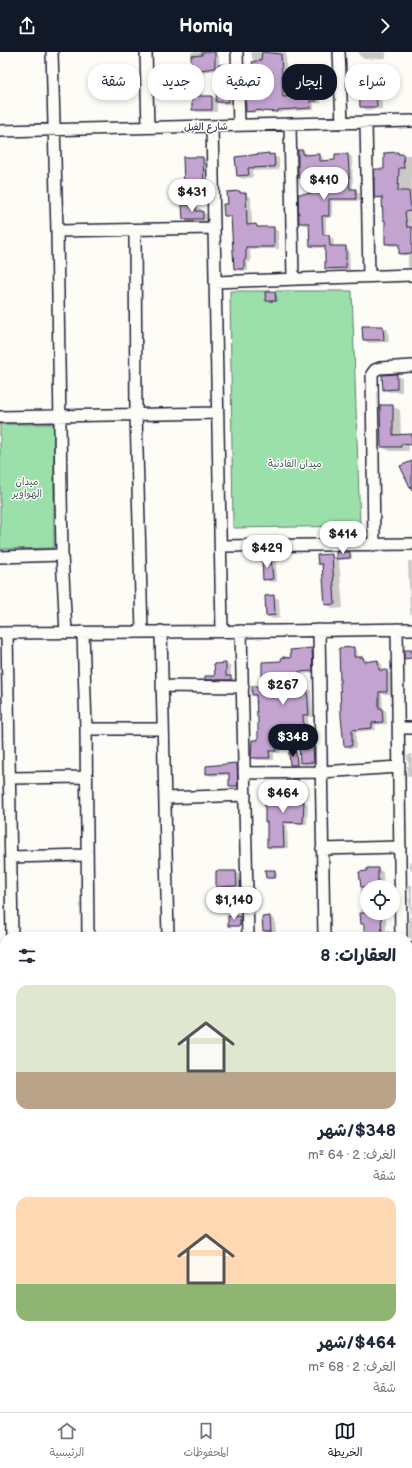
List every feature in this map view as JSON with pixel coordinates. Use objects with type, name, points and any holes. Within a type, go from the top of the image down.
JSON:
[{"type":"street","points":[[52,52],[61,416],[62,555],[66,632]]},
{"type":"street","points":[[146,52],[148,127]]},
{"type":"street","points":[[237,52],[239,125]]},
{"type":"street","points":[[339,52],[342,123]]},
{"type":"street","name":"شارع الفيل","points":[[0,131],[412,121]]},
{"type":"street","points":[[366,122],[369,276]]},
{"type":"street","points":[[290,124],[294,279]]},
{"type":"street","points":[[212,126],[222,631]]},
{"type":"street","points":[[57,231],[213,228]]},
{"type":"street","points":[[135,230],[136,414],[142,632]]},
{"type":"street","points":[[214,282],[412,275]]},
{"type":"street","points":[[374,545],[372,374],[375,370],[380,368],[412,366]]},
{"type":"street","points":[[0,417],[217,413]]},
{"type":"street","points":[[221,546],[412,544]]},
{"type":"street","points":[[0,557],[62,555]]},
{"type":"street","points":[[397,629],[401,932]]},
{"type":"street","points":[[11,932],[5,892],[11,857],[3,633],[412,629]]},
{"type":"street","points":[[319,630],[324,932]]},
{"type":"street","points":[[161,631],[168,932]]},
{"type":"street","points":[[241,631],[244,687],[244,773],[248,932]]},
{"type":"street","points":[[83,632],[86,729],[88,932]]},
{"type":"street","points":[[162,686],[244,687]]},
{"type":"street","points":[[399,728],[412,728]]},
{"type":"street","points":[[86,729],[163,729]]},
{"type":"street","points":[[244,773],[321,772],[399,767]]},
{"type":"street","points":[[9,778],[86,777]]},
{"type":"street","points":[[165,798],[245,795]]},
{"type":"street","points":[[322,848],[400,847]]},
{"type":"street","points":[[11,857],[86,855]]},
{"type":"green space","name":"ميدان الفادنية","points":[[230,291],[352,291],[360,526],[233,528]]},
{"type":"green space","name":"ميدان الهواوير","points":[[0,424],[54,424],[54,548],[0,549]]},
{"type":"building","points":[[202,52],[215,52],[215,64],[212,64],[212,68],[204,69],[204,64],[191,64],[191,56],[202,55]]},
{"type":"building","points":[[262,52],[281,54],[282,100],[317,101],[310,101],[311,108],[278,110],[278,112],[261,110],[246,112],[246,100],[274,100],[274,64],[253,64],[252,62],[261,60]]},
{"type":"building","points":[[204,96],[212,96],[212,110],[192,110],[192,100],[204,100]]},
{"type":"building","points":[[216,100],[229,100],[229,102],[216,102]]},
{"type":"building","points":[[360,100],[377,100],[377,107],[360,107]]},
{"type":"building","points":[[298,150],[303,150],[303,155],[320,154],[320,161],[335,160],[335,154],[348,154],[350,189],[356,189],[356,199],[329,199],[329,216],[322,216],[323,235],[329,235],[330,246],[346,246],[346,268],[325,269],[325,246],[310,246],[309,223],[299,223],[298,194],[322,193],[320,176],[298,178]]},
{"type":"building","points":[[398,152],[398,154],[403,154],[404,168],[399,168],[398,191],[409,191],[411,211],[405,212],[407,227],[412,227],[412,253],[399,254],[399,244],[385,244],[385,220],[383,220],[382,197],[374,198],[374,169],[384,169],[384,153]]},
{"type":"building","points":[[269,153],[269,155],[274,154],[275,167],[248,168],[249,175],[237,176],[235,157]]},
{"type":"building","points":[[183,157],[203,157],[204,184],[184,185]]},
{"type":"building","points":[[240,191],[240,193],[246,193],[247,225],[256,224],[257,227],[274,227],[274,247],[246,247],[244,269],[234,269],[231,216],[224,216],[223,204],[228,204],[227,192]]},
{"type":"building","points":[[182,205],[196,205],[196,211],[203,211],[203,219],[183,219]]},
{"type":"building","points":[[265,292],[275,292],[276,301],[266,301]]},
{"type":"building","points":[[362,326],[383,326],[384,340],[363,340]]},
{"type":"building","points":[[397,374],[397,389],[383,390],[382,375]]},
{"type":"building","points":[[380,405],[393,405],[393,435],[412,434],[412,445],[401,444],[401,447],[381,447]]},
{"type":"building","points":[[412,461],[412,491],[400,466]]},
{"type":"building","points":[[336,552],[350,552],[350,558],[336,559]]},
{"type":"building","points":[[332,554],[335,604],[325,605],[322,564],[318,564],[317,555]]},
{"type":"building","points":[[271,558],[273,579],[263,580],[262,559]]},
{"type":"building","points":[[274,595],[275,615],[266,616],[265,596]]},
{"type":"building","points":[[354,647],[354,657],[363,657],[364,662],[378,660],[379,670],[387,670],[387,692],[379,692],[379,708],[382,708],[383,722],[372,723],[372,728],[352,730],[352,746],[344,746],[341,716],[339,648]]},
{"type":"building","points":[[312,648],[313,671],[298,672],[298,688],[307,688],[309,715],[303,715],[304,735],[312,734],[314,762],[300,763],[299,741],[289,740],[276,740],[276,751],[269,751],[270,758],[251,758],[252,740],[258,740],[256,695],[252,695],[252,686],[260,686],[260,683],[262,683],[262,662],[281,661],[282,657],[291,658],[290,650]]},
{"type":"building","points":[[404,650],[412,650],[412,658],[404,659]]},
{"type":"building","points":[[226,663],[226,676],[231,676],[231,680],[205,680],[205,676],[215,676],[214,664]]},
{"type":"building","points":[[289,752],[296,752],[297,765],[290,765]]},
{"type":"building","points":[[237,763],[238,786],[229,786],[229,773],[206,774],[206,766]]},
{"type":"building","points":[[298,779],[300,801],[304,801],[303,823],[283,822],[284,847],[267,847],[265,800],[288,800],[286,780]]},
{"type":"building","points":[[367,868],[378,868],[378,880],[360,880],[359,872],[367,871]]},
{"type":"building","points":[[265,870],[275,870],[275,878],[266,878]]},
{"type":"building","points":[[216,871],[236,871],[237,886],[216,887]]},
{"type":"building","points":[[228,916],[240,916],[240,926],[228,926]]},
{"type":"building","points":[[270,916],[271,931],[263,931],[262,917]]},
{"type":"building","points":[[361,920],[381,920],[382,932],[364,932],[364,924],[361,924]]}]
